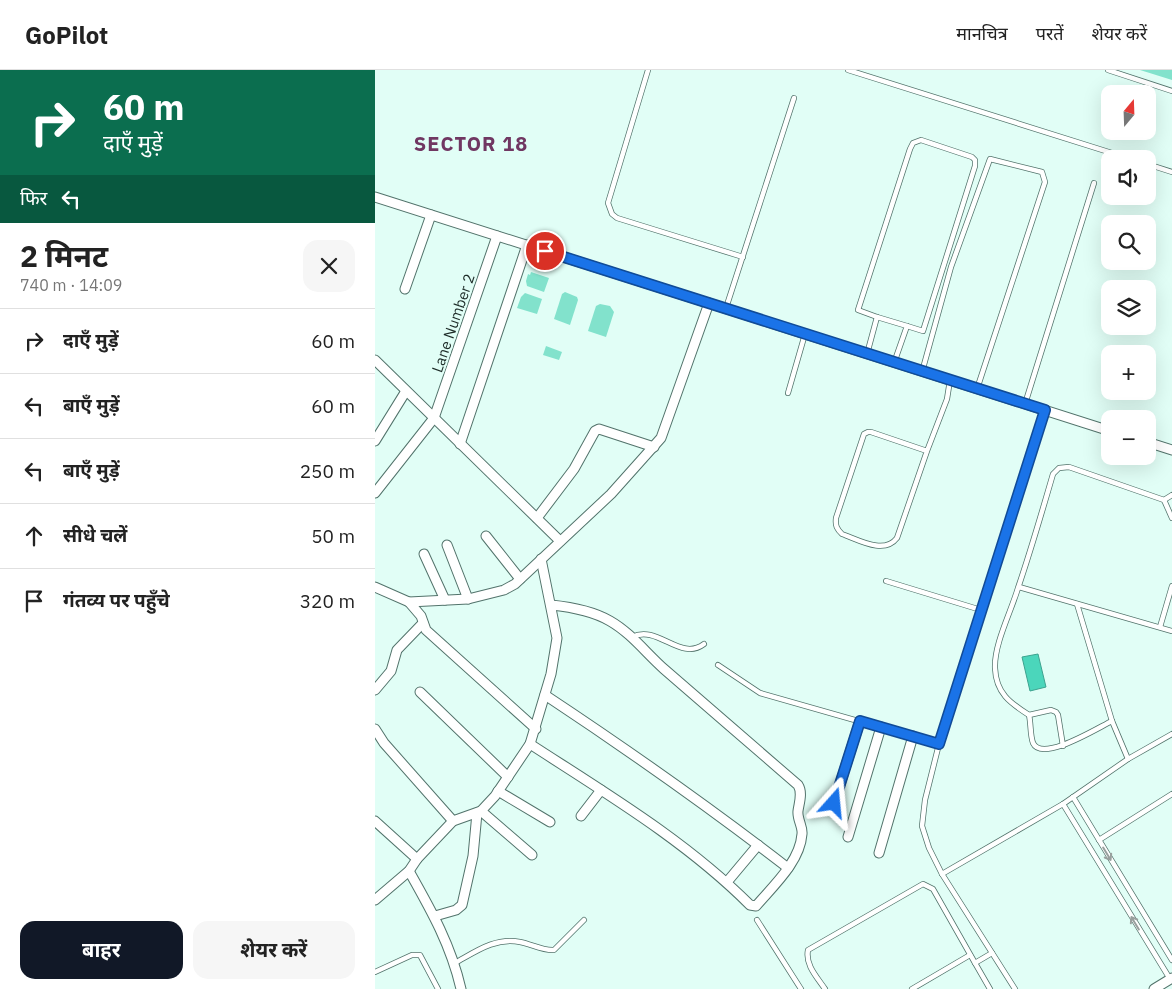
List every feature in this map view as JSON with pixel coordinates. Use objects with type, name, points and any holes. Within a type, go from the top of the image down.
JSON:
[{"type":"street","points":[[375,197],[1101,427]]},
{"type":"street","points":[[405,289],[431,215]]},
{"type":"street","name":"Lane Number 2","points":[[375,493],[434,418],[497,236]]},
{"type":"street","points":[[460,444],[527,246]]},
{"type":"street","points":[[409,602],[468,599],[504,590],[520,580],[611,494],[661,438],[709,304]]},
{"type":"street","points":[[375,360],[560,541]]},
{"type":"street","points":[[375,441],[406,391]]},
{"type":"street","points":[[537,518],[574,469],[595,431],[599,429],[654,447]]},
{"type":"street","points":[[1156,445],[1172,450]]},
{"type":"street","points":[[486,536],[520,580]]},
{"type":"street","points":[[447,545],[468,599]]},
{"type":"street","points":[[424,554],[445,600]]},
{"type":"street","points":[[375,900],[409,871],[453,821],[479,812],[498,791],[530,744],[551,674],[557,638],[541,559]]},
{"type":"street","points":[[375,587],[409,602],[421,616],[426,630],[535,729]]},
{"type":"street","points":[[530,744],[681,844],[727,882],[750,905],[756,906],[788,868],[795,855],[802,832],[798,814],[799,787],[662,667],[631,637],[610,621],[570,607],[551,605]]},
{"type":"street","points":[[375,690],[391,671],[397,650],[423,623]]},
{"type":"street","points":[[420,692],[508,777]]},
{"type":"street","points":[[545,695],[628,750],[788,868]]},
{"type":"street","points":[[834,803],[860,721]]},
{"type":"street","points":[[848,837],[881,727]]},
{"type":"street","points":[[375,729],[384,744],[453,821]]},
{"type":"street","points":[[879,852],[913,736]]},
{"type":"street","points":[[581,816],[601,790]]},
{"type":"street","points":[[498,791],[551,822]]},
{"type":"street","points":[[479,812],[532,855]]},
{"type":"street","points":[[435,916],[456,910],[462,905],[473,856],[479,812]]},
{"type":"street","points":[[375,821],[417,860]]},
{"type":"street","points":[[727,882],[758,845]]},
{"type":"street","points":[[409,871],[447,941],[461,989]]},
{"type":"street","points":[[1153,989],[1171,979]]},
{"type":"lane","points":[[648,70],[608,203],[612,214],[617,218],[743,257]]},
{"type":"lane","points":[[848,70],[1102,150]]},
{"type":"lane","points":[[1108,70],[1172,91]]},
{"type":"lane","points":[[726,309],[794,98]]},
{"type":"lane","points":[[921,140],[972,157],[975,160],[975,166],[923,332],[877,317],[857,310],[913,143],[921,140]]},
{"type":"lane","points":[[922,372],[951,267],[990,159],[1042,172],[1045,182],[977,389]]},
{"type":"lane","points":[[1156,167],[1172,172]]},
{"type":"lane","points":[[1025,404],[1093,183]]},
{"type":"lane","points":[[867,354],[877,317]]},
{"type":"lane","points":[[894,363],[907,326]]},
{"type":"lane","points":[[788,393],[805,334]]},
{"type":"lane","points":[[927,451],[871,432],[864,434],[836,518],[835,524],[837,529],[842,534],[882,547],[893,543],[897,538],[947,399],[950,380]]},
{"type":"lane","points":[[1015,989],[943,874],[929,848],[922,826],[925,800],[939,744],[1045,410]]},
{"type":"lane","points":[[1063,746],[1056,712],[1051,710],[1029,715],[1008,702],[999,686],[995,669],[997,651],[1019,587],[1053,474],[1059,468],[1069,467],[1163,500],[1172,518]]},
{"type":"lane","points":[[1163,500],[1172,495]]},
{"type":"lane","points":[[886,581],[981,610]]},
{"type":"lane","points":[[1159,627],[1172,586]]},
{"type":"lane","points":[[1019,587],[1172,631]]},
{"type":"lane","points":[[1077,604],[1112,720],[1128,759]]},
{"type":"lane","points":[[631,637],[638,634],[656,636],[678,647],[691,650],[704,644]]},
{"type":"lane","points":[[718,665],[760,693],[939,744]]},
{"type":"lane","points":[[1029,715],[1033,743],[1037,747],[1044,749],[1063,746],[1112,720]]},
{"type":"lane","points":[[943,874],[1063,804],[1128,759],[1172,734]]},
{"type":"lane","points":[[1099,840],[1172,794]]},
{"type":"lane","points":[[1073,797],[1172,960]]},
{"type":"lane","points":[[1063,804],[1171,979]]},
{"type":"lane","points":[[1108,878],[1118,871]]},
{"type":"lane","points":[[825,989],[808,964],[806,957],[808,950],[923,884],[933,889],[990,989]]},
{"type":"lane","points":[[455,964],[495,942],[519,942],[554,950],[584,920]]},
{"type":"lane","points":[[757,920],[801,989]]},
{"type":"lane","points":[[1149,945],[1159,938]]},
{"type":"lane","points":[[975,964],[992,953]]},
{"type":"lane","points":[[375,972],[412,955],[420,956],[438,989]]},
{"type":"lane","points":[[912,989],[970,956]]},
{"type":"shaded area","points":[[1140,70],[1172,70],[1172,80]]},
{"type":"shaded area","points":[[531,272],[549,278],[544,292],[527,286],[528,274],[530,275]]},
{"type":"shaded area","points":[[565,292],[577,297],[578,300],[570,325],[554,319],[562,294]]},
{"type":"shaded area","points":[[525,293],[542,299],[537,314],[517,308],[521,297]]},
{"type":"shaded area","points":[[600,304],[610,306],[614,312],[606,337],[588,331],[596,306]]},
{"type":"shaded area","points":[[546,346],[562,352],[559,360],[543,355]]},
{"type":"shaded area","points":[[1038,654],[1046,687],[1030,691],[1022,657]]},
{"type":"district","name":"SECTOR 18","points":[[471,143]]},
{"type":"route","points":[[545,251],[1045,410],[939,744],[860,721],[834,803]]}]
